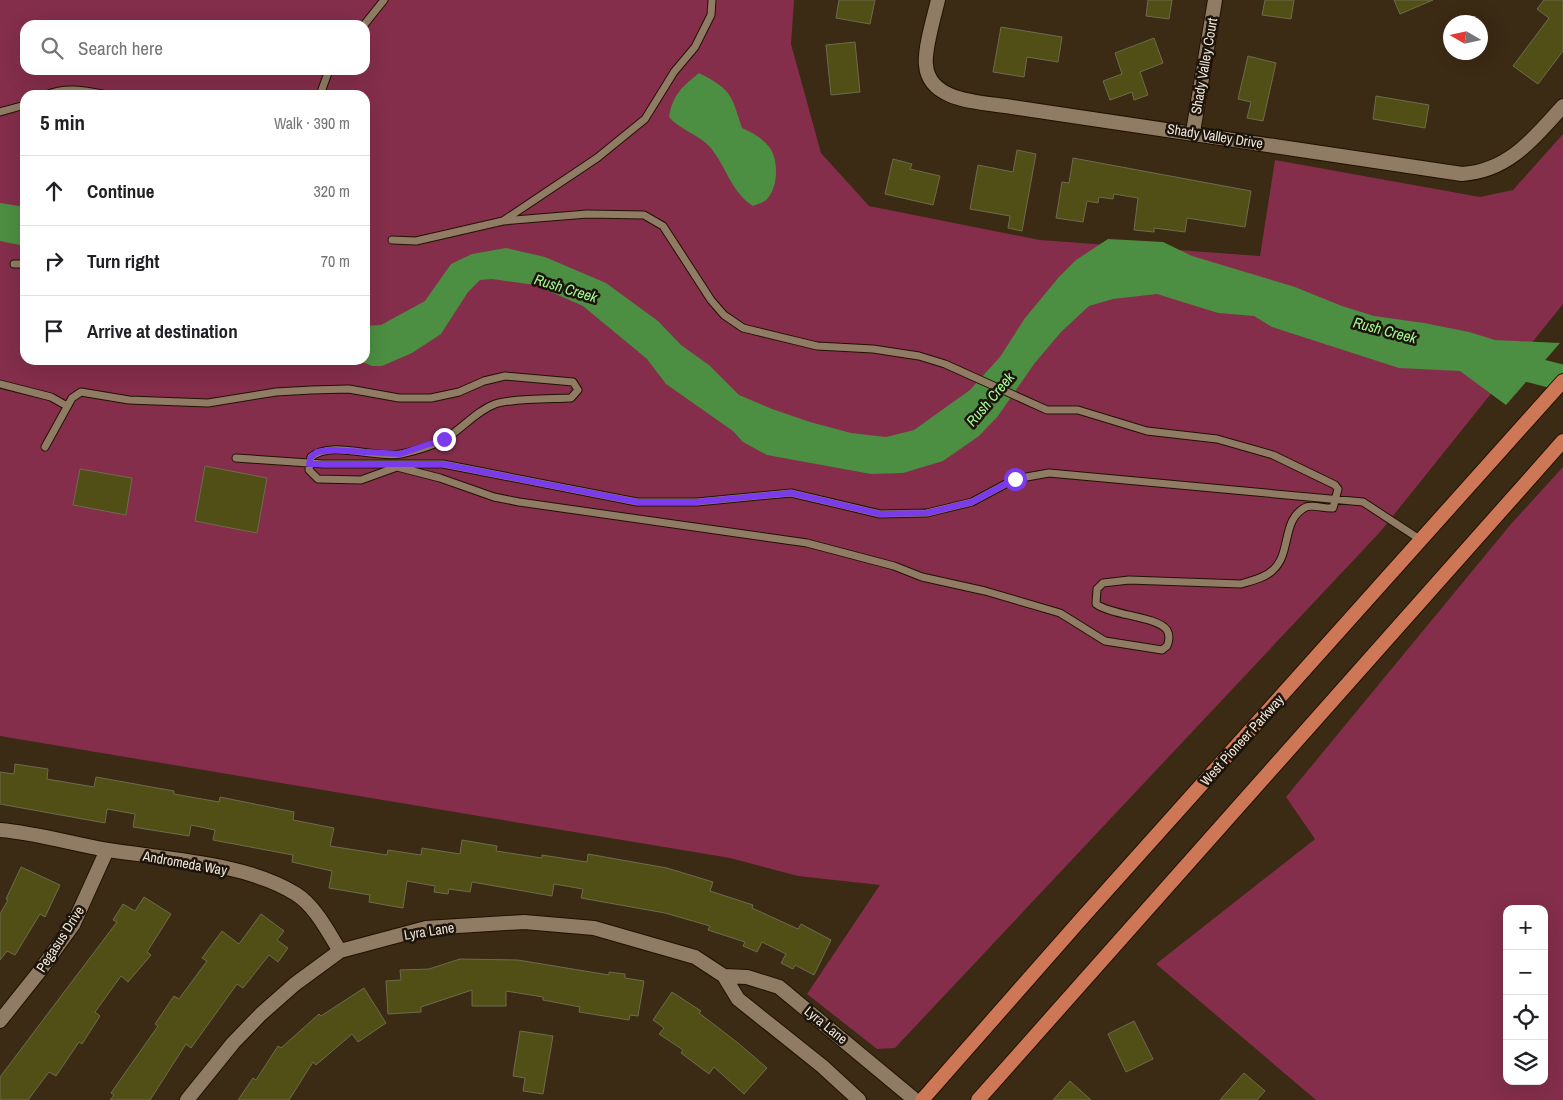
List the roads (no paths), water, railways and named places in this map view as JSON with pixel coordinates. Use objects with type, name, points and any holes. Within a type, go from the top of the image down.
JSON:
[{"type":"main road","name":"West Pioneer Parkway","points":[[922,1100],[1563,381]]},
{"type":"main road","points":[[978,1100],[1563,441]]},
{"type":"street","name":"Shady Valley Drive","points":[[938,0],[925,63],[928,77],[933,86],[948,95],[1462,174],[1481,173],[1519,152],[1563,106]]},
{"type":"street","name":"Shady Valley Court","points":[[1193,132],[1215,0]]},
{"type":"street","name":"Andromeda Way","points":[[0,830],[26,832],[107,850],[243,873],[275,882],[298,895],[321,921],[340,951]]},
{"type":"street","name":"Pegasus Drive","points":[[0,1021],[73,925],[107,850]]},
{"type":"street","name":"Lyra Lane","points":[[187,1100],[233,1043],[261,1014],[295,984],[340,951],[426,928],[524,922],[594,928],[695,956],[724,976],[738,998],[822,1066],[859,1100]]},
{"type":"street","name":"Lyra Lane","points":[[724,976],[747,977],[779,987],[915,1100]]},
{"type":"lane","points":[[368,20],[384,0]]},
{"type":"lane","points":[[503,221],[597,158],[645,119],[674,72],[695,47],[711,15],[712,0]]},
{"type":"lane","points":[[322,90],[327,75]]},
{"type":"lane","points":[[57,90],[73,90]]},
{"type":"lane","points":[[0,112],[20,106]]},
{"type":"lane","points":[[44,447],[72,398],[81,392],[129,400],[208,403],[276,392],[349,389],[399,398],[431,398],[459,392],[484,381],[505,376],[573,382],[578,387],[577,394],[572,398],[495,404],[473,417],[444,439],[400,454],[382,455],[323,450],[311,457],[309,464],[311,474],[318,479],[361,480],[397,467],[440,478],[494,497],[518,502],[807,543],[894,566],[922,577],[985,591],[1060,613],[1105,641],[1162,650],[1167,646],[1169,636],[1167,630],[1143,618],[1105,610],[1096,604],[1097,589],[1103,582],[1129,580],[1241,584],[1253,580],[1273,570],[1283,556],[1289,527],[1300,511],[1308,506],[1333,508],[1336,500],[1338,489],[1335,485],[1273,455],[1217,440],[1147,431],[1116,423],[1093,412],[1047,410],[968,375],[919,356],[874,349],[817,346],[743,328],[724,315],[711,300],[663,226],[644,215],[587,214],[503,221],[416,241],[392,240]]},
{"type":"lane","points":[[14,264],[20,264]]},
{"type":"lane","points":[[0,384],[51,397],[68,406]]},
{"type":"lane","points":[[236,458],[309,464],[443,464],[637,502],[696,502],[791,493],[880,514],[927,513],[972,502],[1015,479],[1050,473],[1363,502],[1421,540]]},
{"type":"water","points":[[699,73],[718,84],[729,94],[742,128],[761,139],[773,153],[776,167],[775,181],[771,194],[766,200],[753,206],[745,200],[739,194],[710,147],[669,117],[673,102],[679,92]]},
{"type":"water","points":[[0,203],[20,206],[20,245],[0,241]]},
{"type":"water","points":[[1108,239],[1163,242],[1192,256],[1295,287],[1342,306],[1374,316],[1424,323],[1469,332],[1495,340],[1560,343],[1506,405],[1460,371],[1399,368],[1272,327],[1254,316],[1218,313],[1157,294],[1113,299],[1089,306],[1061,332],[1034,364],[998,416],[979,436],[943,461],[903,473],[871,474],[767,455],[743,442],[733,431],[666,384],[647,359],[583,306],[535,285],[492,279],[480,280],[468,292],[441,334],[412,353],[382,366],[370,365],[370,326],[381,325],[425,301],[451,264],[472,254],[506,248],[545,257],[606,283],[658,321],[681,345],[709,365],[739,395],[810,422],[851,433],[886,437],[914,430],[970,390],[1000,357],[1025,318],[1059,277],[1076,260]]},
{"type":"waterway","name":"Rush Creek","points":[[1501,362],[1563,378]]}]
